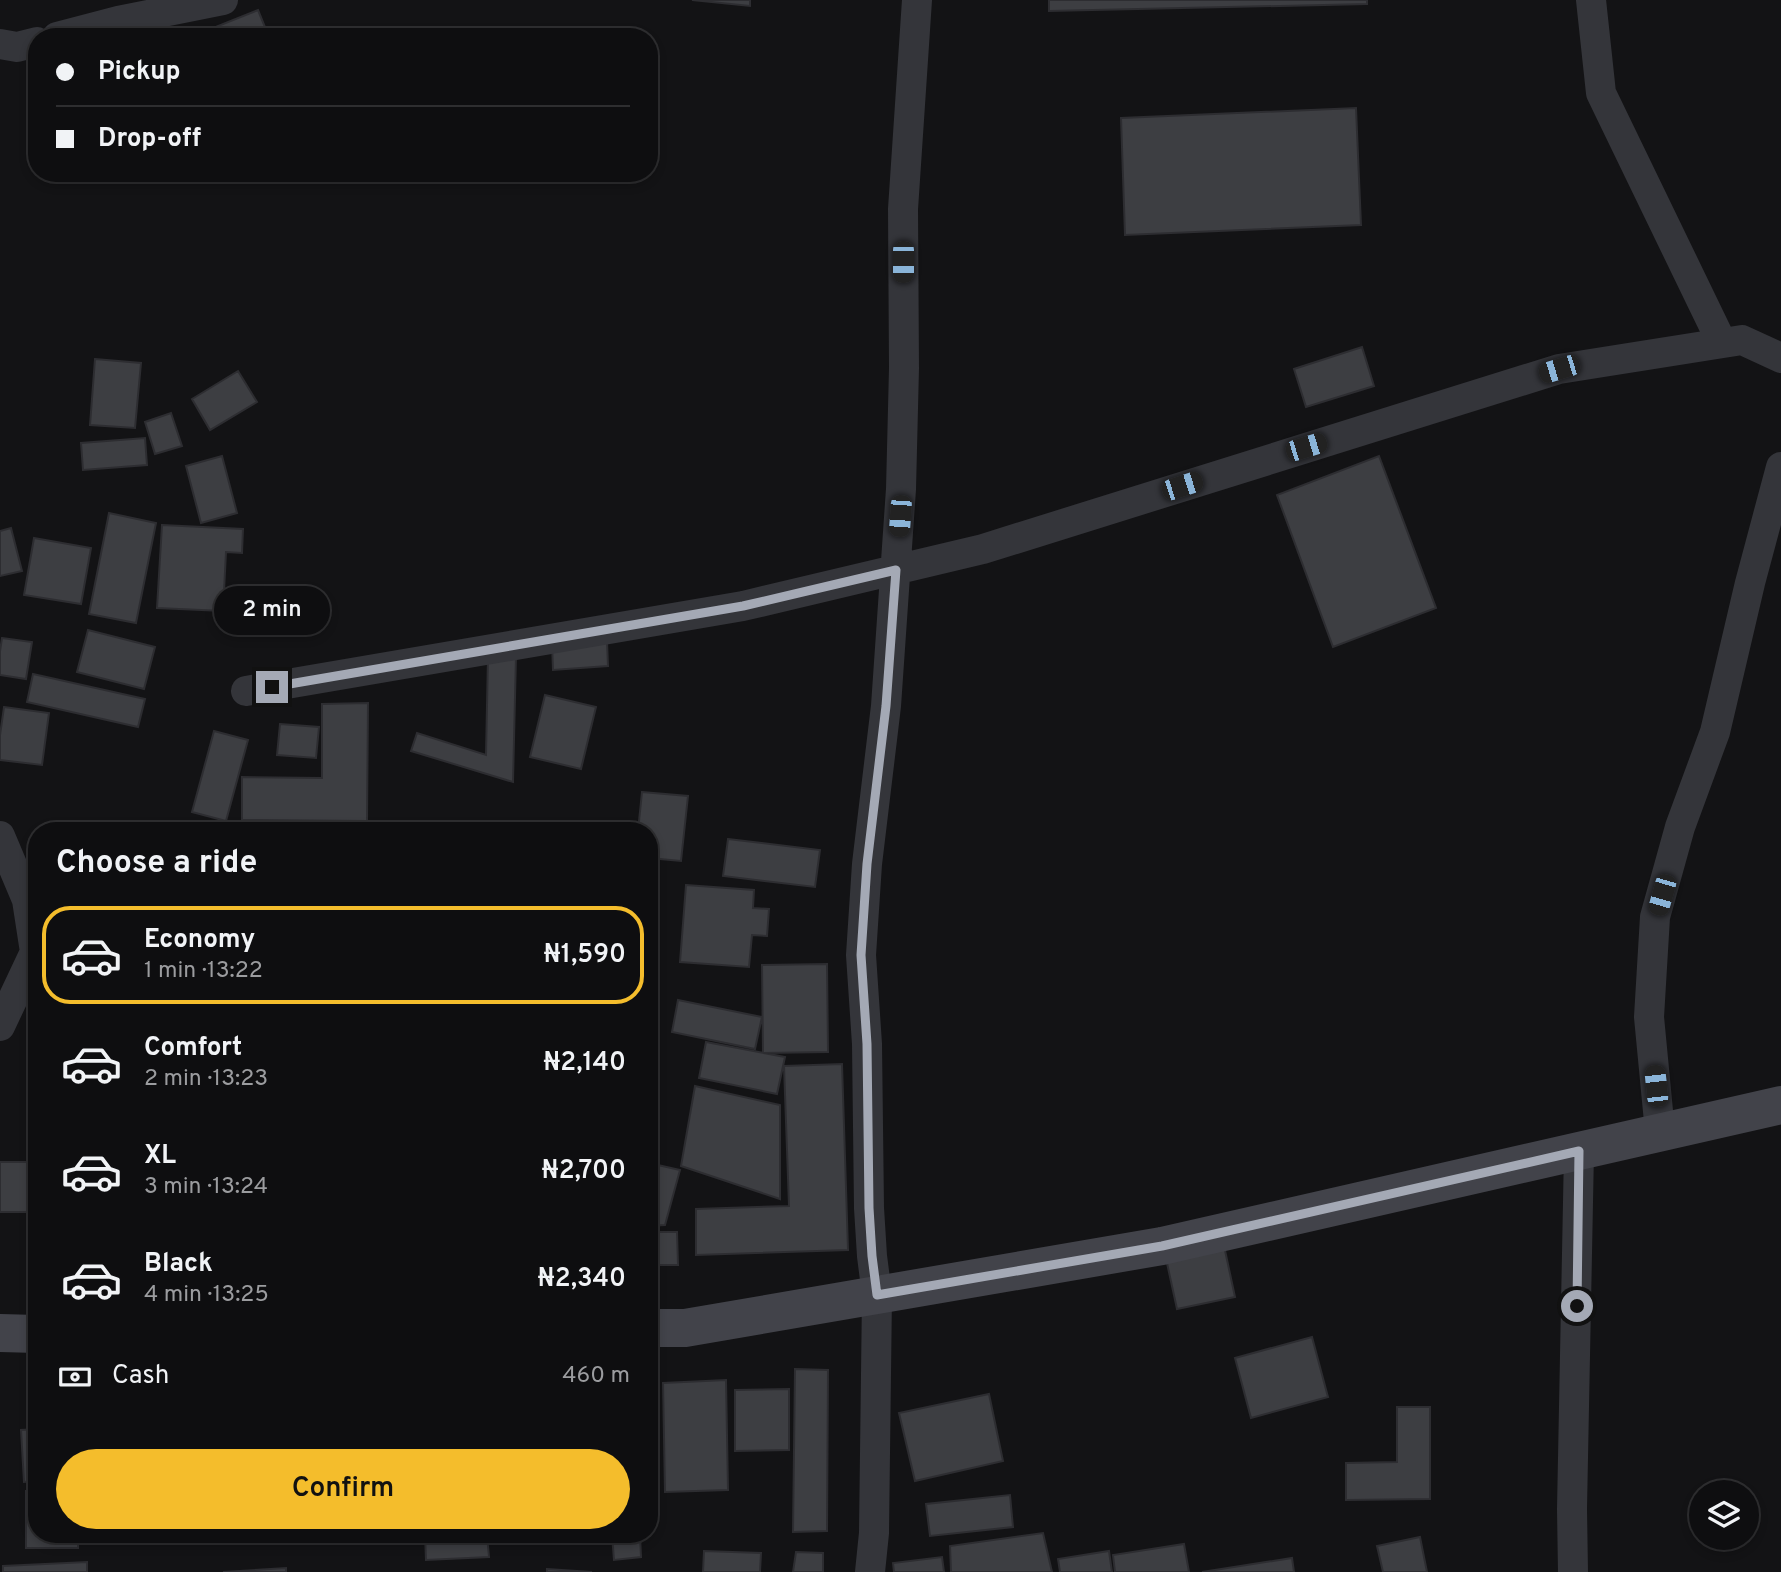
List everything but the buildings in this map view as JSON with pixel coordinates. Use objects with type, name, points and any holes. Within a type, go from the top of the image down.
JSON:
[{"type":"main road","points":[[658,1328],[685,1328],[1162,1246],[1781,1105]]},
{"type":"main road","points":[[0,1333],[28,1334]]},
{"type":"street","points":[[91,28],[223,0]]},
{"type":"street","points":[[870,1572],[874,1533],[877,1295],[869,1208],[867,1044],[861,955],[867,864],[886,706],[901,489],[904,368],[903,209],[917,0]]},
{"type":"street","points":[[1591,0],[1601,93],[1721,344]]},
{"type":"street","points":[[0,44],[17,47],[28,44]]},
{"type":"street","points":[[246,691],[743,606],[984,549],[1559,369],[1742,340],[1781,358]]},
{"type":"street","points":[[1660,1132],[1649,1017],[1655,917],[1680,827],[1715,732],[1781,467]]},
{"type":"street","points":[[0,836],[28,906]]},
{"type":"street","points":[[0,1026],[28,967]]},
{"type":"street","points":[[1573,1572],[1579,1151]]},
{"type":"route","points":[[272,687],[743,606],[896,570],[886,706],[867,864],[861,955],[867,1044],[869,1208],[877,1295],[1162,1246],[1579,1151],[1577,1306]]}]
